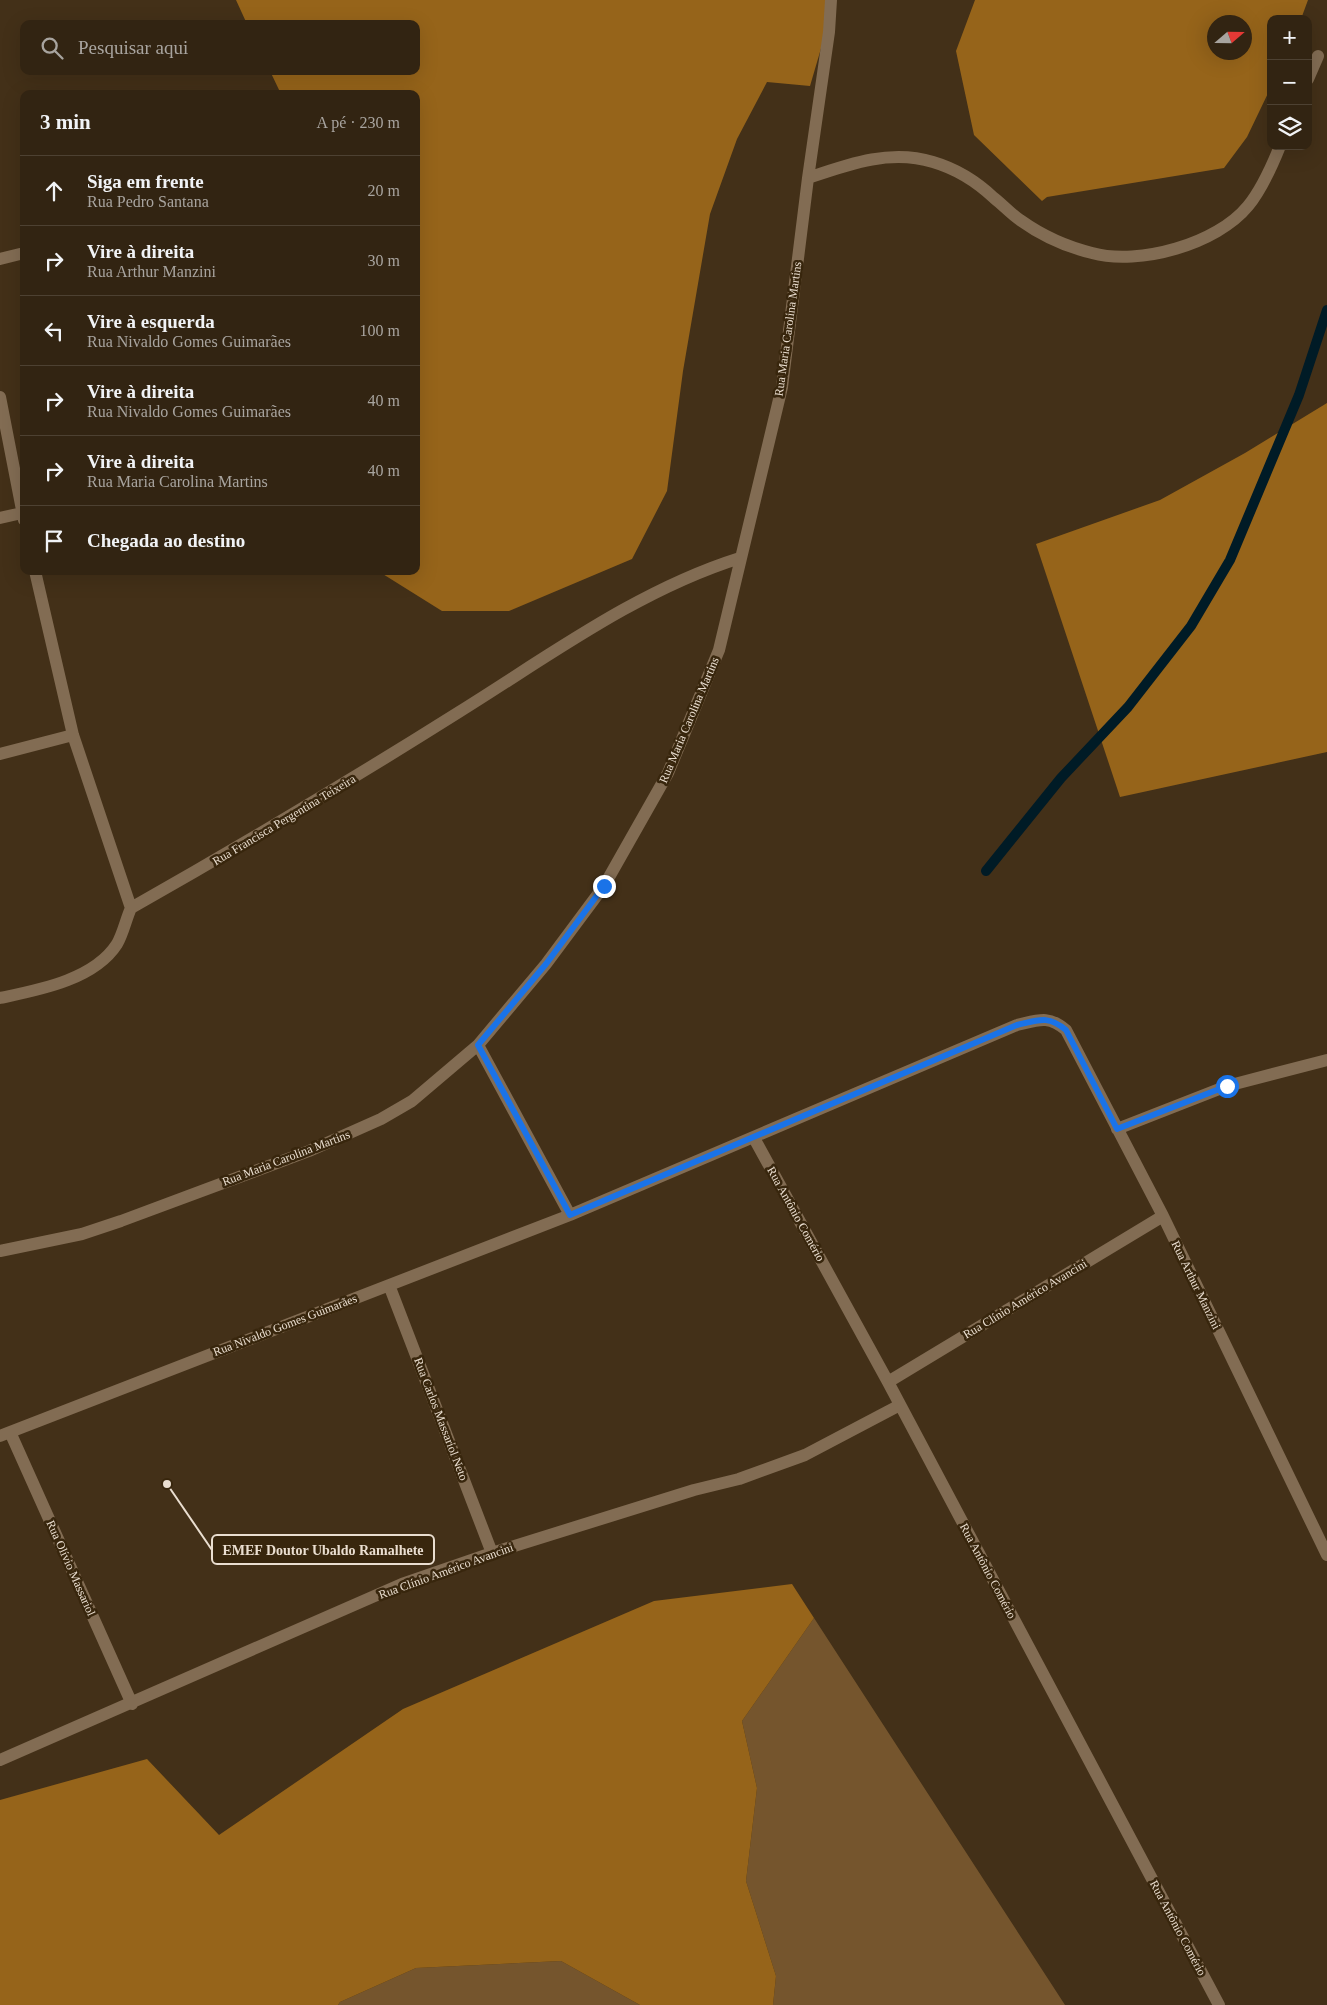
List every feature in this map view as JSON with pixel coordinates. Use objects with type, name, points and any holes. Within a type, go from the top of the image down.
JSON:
[{"type":"street","name":"Rua Maria Carolina Martins","points":[[0,1251],[98,1229],[309,1152],[381,1120],[412,1101],[478,1045],[546,964],[604,886],[668,773],[719,650],[782,387],[808,178],[829,32],[831,0]]},
{"type":"street","points":[[1312,70],[1318,56]]},
{"type":"street","points":[[808,178],[859,161],[884,157],[909,157],[932,161],[958,170],[985,189],[1018,220],[1056,241],[1093,254],[1136,256],[1177,250],[1216,233],[1248,207],[1271,168],[1278,150]]},
{"type":"street","points":[[0,259],[20,255]]},
{"type":"street","points":[[0,397],[20,501]]},
{"type":"street","points":[[0,518],[20,517]]},
{"type":"street","name":"Rua Francisca Pergentina Teixeira","points":[[130,908],[335,790],[588,631],[696,573],[740,558]]},
{"type":"street","points":[[0,998],[70,978],[99,963],[116,944],[130,908],[73,735],[37,575]]},
{"type":"street","points":[[0,754],[73,735]]},
{"type":"street","name":"Rua Nivaldo Gomes Guimarães","points":[[5,1434],[570,1215],[1017,1025],[1043,1019],[1055,1021]]},
{"type":"street","name":"Rua Arthur Manzini","points":[[1055,1021],[1066,1030],[1162,1216],[1327,1555]]},
{"type":"street","points":[[478,1045],[570,1215]]},
{"type":"street","points":[[1117,1129],[1227,1086],[1327,1060]]},
{"type":"street","name":"Rua Antônio Comério","points":[[754,1138],[888,1382],[1218,2005]]},
{"type":"street","name":"Rua Clínio Américo Avancini","points":[[888,1382],[1162,1216]]},
{"type":"street","name":"Rua Carlos Massariol Neto","points":[[389,1285],[492,1553]]},
{"type":"street","name":"Rua Clínio Américo Avancini","points":[[0,1760],[132,1704],[402,1584],[492,1553],[694,1490],[739,1479],[805,1455],[900,1405]]},
{"type":"street","name":"Rua Olívio Massariol","points":[[5,1434],[132,1704]]},
{"type":"shaded area","points":[[236,0],[832,0],[827,28],[810,86],[767,82],[737,139],[710,214],[683,371],[667,491],[632,559],[509,611],[442,611],[384,575],[420,575],[420,90],[279,90],[272,75],[420,75],[420,20],[245,20]]},
{"type":"shaded area","points":[[975,0],[1308,0],[1302,15],[1267,15],[1267,95],[1247,137],[1224,168],[1047,197],[1042,201],[974,135],[956,51]]},
{"type":"shaded area","points":[[1327,403],[1327,752],[1120,797],[1036,544],[1160,500],[1245,453]]},
{"type":"shaded area","points":[[792,1584],[814,1618],[742,1721],[757,1788],[746,1881],[776,1976],[773,2005],[640,2005],[561,1961],[416,1968],[340,2002],[338,2005],[0,2005],[0,1800],[147,1759],[219,1835],[403,1709],[654,1601]]},
{"type":"shaded area","points":[[814,1618],[1065,2005],[773,2005],[776,1976],[746,1881],[757,1788],[742,1721]]},
{"type":"shaded area","points":[[561,1961],[640,2005],[338,2005],[340,2002],[416,1968]]},
{"type":"waterway","points":[[986,871],[1061,778],[1128,707],[1191,626],[1230,560],[1299,395],[1327,310]]},
{"type":"place","name":"EMEF Doutor Ubaldo Ramalhete","points":[[167,1484]]},
{"type":"route","points":[[604,886],[546,964],[478,1045],[570,1215],[1017,1025],[1043,1019],[1055,1021],[1066,1030],[1117,1129],[1227,1086]]}]
